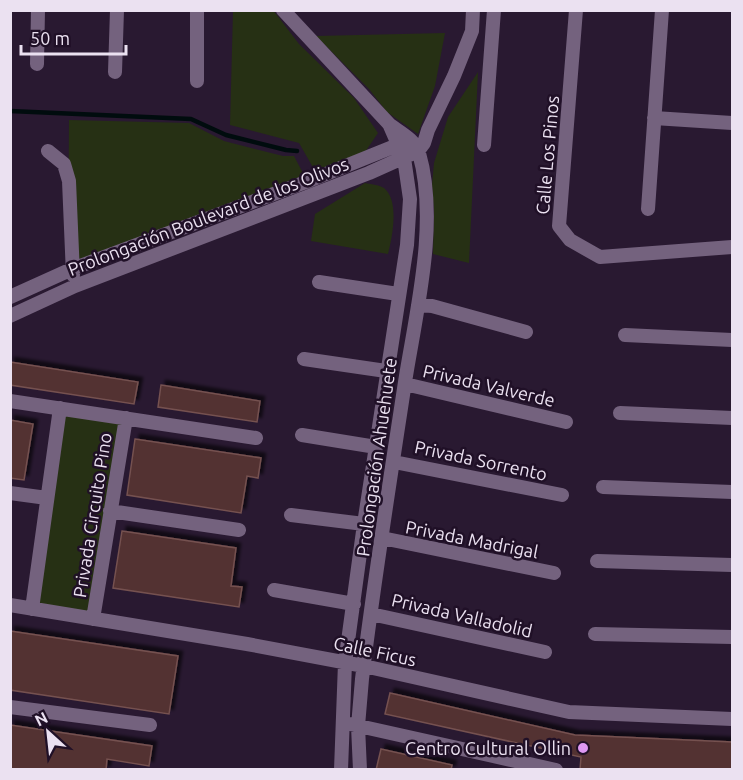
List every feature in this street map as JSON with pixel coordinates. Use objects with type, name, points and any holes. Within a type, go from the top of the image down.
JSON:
[{"type":"street","points":[[37,64],[38,10]]},
{"type":"street","points":[[115,72],[117,10]]},
{"type":"street","points":[[197,10],[197,81]]},
{"type":"street","points":[[283,10],[390,125],[408,148],[424,143],[459,65],[471,31],[473,10]]},
{"type":"street","points":[[484,145],[494,10]]},
{"type":"street","name":"Calle Los Pinos","points":[[576,10],[559,226],[570,240],[600,256],[732,247]]},
{"type":"street","points":[[648,208],[662,10]]},
{"type":"street","points":[[654,118],[732,123]]},
{"type":"street","name":"Prolongación Boulevard de los Olivos","points":[[10,297],[72,269],[306,182],[408,148]]},
{"type":"street","name":"Prolongación Boulevard de los Olivos","points":[[10,316],[75,286],[408,148]]},
{"type":"street","name":"Prolongación Ahuehuete","points":[[340,770],[345,663],[386,371],[407,245],[410,199],[408,148]]},
{"type":"street","name":"Prolongación Ahuehuete","points":[[360,770],[358,726],[364,666],[427,231],[426,190],[408,148]]},
{"type":"street","points":[[48,151],[63,164],[69,181],[72,269],[75,286]]},
{"type":"street","points":[[319,282],[398,294]]},
{"type":"street","points":[[418,305],[432,306],[526,332]]},
{"type":"street","points":[[625,335],[732,340]]},
{"type":"street","points":[[304,359],[386,371]]},
{"type":"street","name":"Privada Valverde","points":[[405,384],[566,422]]},
{"type":"street","points":[[10,401],[256,438]]},
{"type":"street","points":[[32,609],[47,498],[53,407]]},
{"type":"street","points":[[620,413],[732,418]]},
{"type":"street","name":"Privada Circuito Pino","points":[[93,619],[117,512],[133,419]]},
{"type":"street","points":[[302,435],[376,447]]},
{"type":"street","name":"Privada Sorrento","points":[[394,462],[562,495]]},
{"type":"street","points":[[603,487],[732,492]]},
{"type":"street","points":[[10,493],[47,498]]},
{"type":"street","points":[[117,512],[239,530]]},
{"type":"street","points":[[291,515],[364,524]]},
{"type":"street","name":"Privada Madrigal","points":[[382,538],[554,573]]},
{"type":"street","points":[[597,561],[732,565]]},
{"type":"street","points":[[274,590],[354,604]]},
{"type":"street","name":"Calle Ficus","points":[[10,606],[247,644],[364,666],[569,712],[732,719]]},
{"type":"street","name":"Privada Valladolid","points":[[371,614],[545,652]]},
{"type":"street","points":[[595,633],[732,637]]},
{"type":"street","points":[[10,707],[150,725]]},
{"type":"street","points":[[342,722],[556,770]]},
{"type":"green space","points":[[273,10],[299,44],[354,98],[378,133],[363,155],[315,171],[299,143],[230,125],[233,11]]},
{"type":"green space","points":[[445,33],[435,86],[418,134],[387,112],[369,89],[316,36]]},
{"type":"green space","points":[[478,72],[469,263],[433,254],[432,185],[434,163],[448,117]]},
{"type":"green space","points":[[69,120],[189,123],[224,141],[283,156],[294,156],[304,175],[68,271]]},
{"type":"green space","points":[[365,183],[384,188],[392,202],[394,220],[388,254],[311,241],[315,214]]},
{"type":"green space","points":[[59,409],[126,419],[94,613],[33,603]]},
{"type":"building","points":[[10,362],[138,382],[134,404],[10,385]]},
{"type":"building","points":[[161,385],[260,401],[257,422],[158,407]]},
{"type":"building","points":[[10,420],[33,424],[24,480],[10,478]]},
{"type":"building","points":[[135,439],[261,458],[258,478],[247,476],[241,513],[127,495]]},
{"type":"building","points":[[122,531],[236,548],[231,586],[242,587],[239,607],[113,588]]},
{"type":"building","points":[[10,631],[178,656],[169,714],[10,690]]},
{"type":"building","points":[[390,693],[575,735],[732,742],[732,770],[580,770],[581,757],[385,714]]},
{"type":"building","points":[[10,725],[152,746],[149,766],[107,759],[106,770],[10,770]]},
{"type":"building","points":[[381,749],[452,765],[451,770],[376,770]]},
{"type":"waterway","points":[[10,111],[191,119],[226,135],[297,151]]},
{"type":"place","name":"Centro Cultural Ollin","points":[[583,748]]}]
